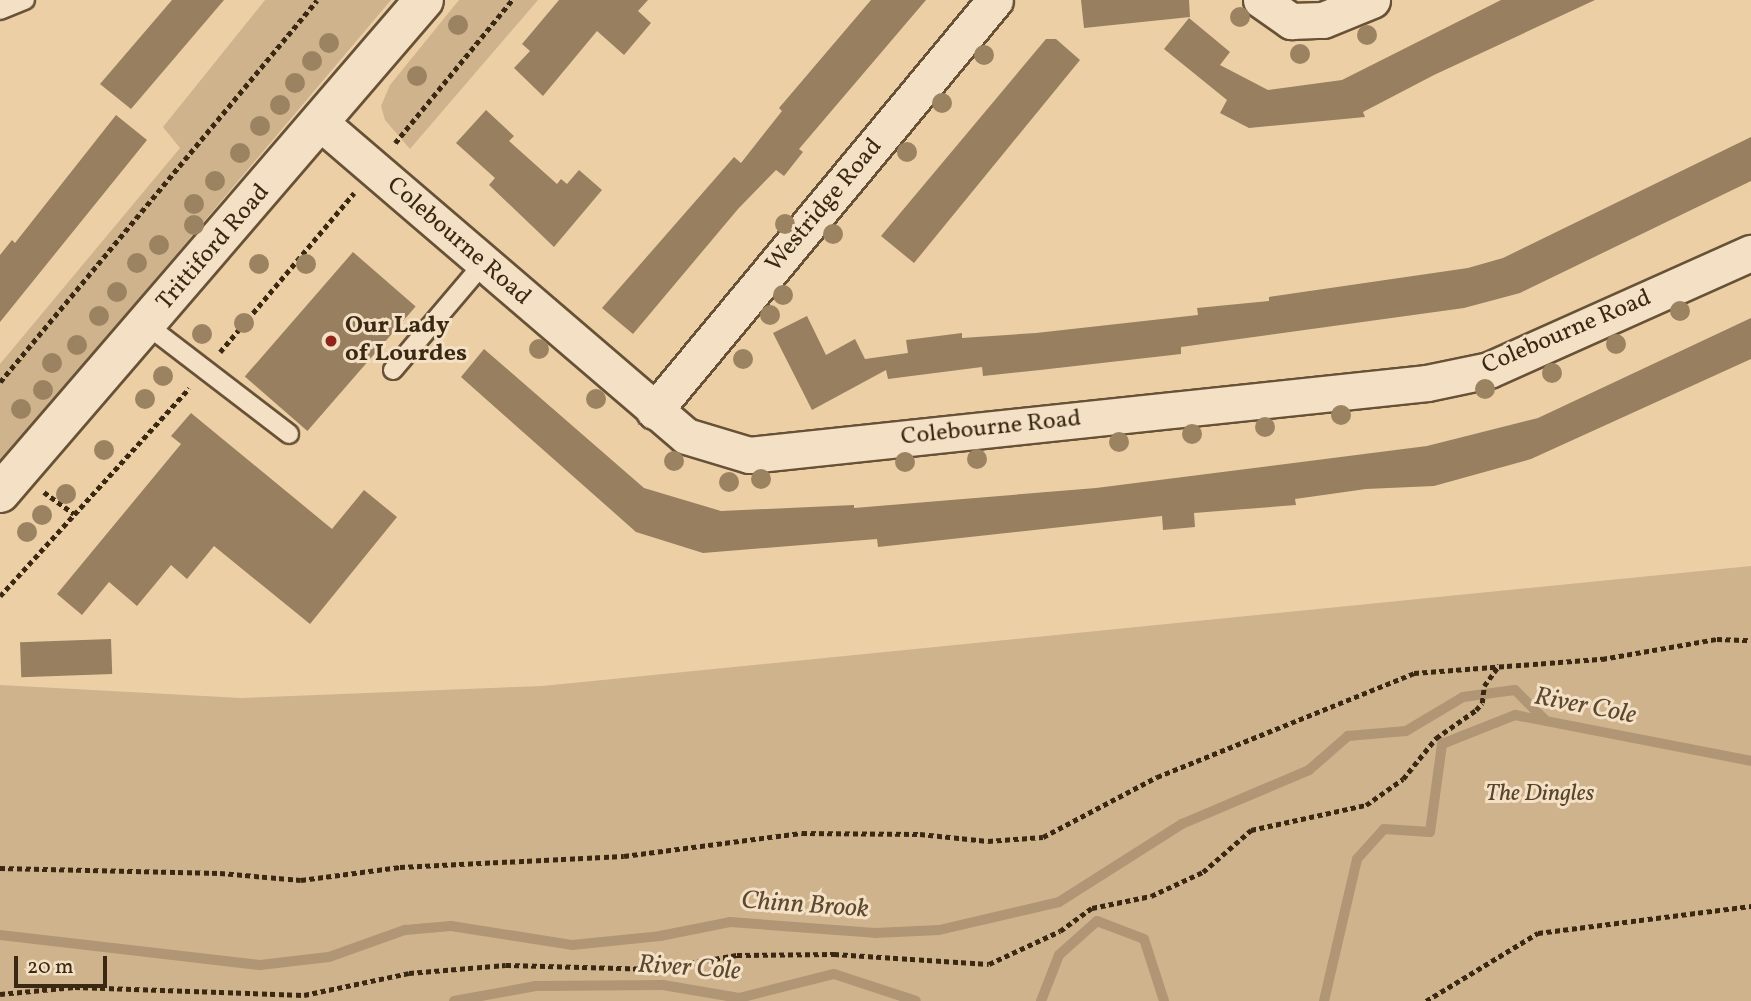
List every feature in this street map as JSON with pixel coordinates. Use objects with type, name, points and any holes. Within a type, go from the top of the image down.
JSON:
[{"type":"street","name":"Trittiford Road","points":[[0,493],[322,124],[424,0]]},
{"type":"street","name":"Westridge Road","points":[[654,411],[995,0]]},
{"type":"street","points":[[1261,0],[1291,21],[1323,20],[1372,0]]},
{"type":"street","name":"Colebourne Road","points":[[322,124],[686,436],[749,455],[1427,383],[1489,370],[1751,253]]},
{"type":"lane","points":[[0,10],[25,0]]},
{"type":"lane","points":[[393,370],[483,264]]},
{"type":"lane","points":[[147,325],[289,434]]},
{"type":"path","points":[[0,382],[317,0]]},
{"type":"path","points":[[373,170],[512,0]]},
{"type":"path","points":[[0,868],[220,873],[301,880],[400,867],[624,856],[802,833],[920,834],[988,841],[1043,837],[1157,778],[1414,673],[1602,659],[1717,639],[1751,640]]},
{"type":"path","points":[[0,994],[75,987],[303,995],[409,973],[506,965],[656,969],[737,956],[834,954],[989,964],[1060,931],[1092,908],[1151,896],[1203,872],[1251,830],[1366,805],[1403,779],[1436,738],[1482,702],[1484,686],[1500,665]]},
{"type":"path","points":[[1426,1001],[1538,933],[1751,906]]},
{"type":"green space","points":[[265,0],[391,0],[0,463],[0,364],[180,148],[163,127]]},
{"type":"green space","points":[[459,0],[538,0],[410,149],[385,120],[381,106],[390,85]]},
{"type":"green space","name":"The Dingles","points":[[1751,566],[1751,1001],[0,1001],[0,685],[241,698],[542,686]]},
{"type":"building","points":[[172,0],[224,0],[131,109],[100,84]]},
{"type":"building","points":[[559,0],[648,0],[638,11],[651,23],[624,55],[597,31],[543,96],[514,68],[530,51],[522,44]]},
{"type":"building","points":[[871,0],[926,0],[799,149],[803,152],[784,176],[776,170],[738,209],[633,334],[602,308],[734,157],[741,163],[782,111],[779,108]]},
{"type":"building","points":[[1081,0],[1189,0],[1190,17],[1084,28]]},
{"type":"building","points":[[1501,0],[1595,0],[1434,75],[1363,112],[1365,117],[1249,128],[1220,113],[1227,100],[1164,49],[1189,18],[1230,52],[1220,65],[1268,90],[1342,80]]},
{"type":"building","points":[[1046,39],[1056,39],[1080,60],[914,263],[881,236]]},
{"type":"building","points":[[486,110],[514,136],[509,141],[557,184],[561,179],[567,184],[579,170],[602,190],[554,247],[489,185],[495,178],[456,143]]},
{"type":"building","points":[[116,115],[147,140],[0,322],[0,255],[12,240],[15,243]]},
{"type":"building","points":[[1751,137],[1751,181],[1520,293],[1464,308],[1181,347],[1181,354],[1040,370],[983,376],[982,367],[888,379],[886,370],[812,410],[773,333],[807,316],[826,355],[855,339],[865,359],[908,353],[906,340],[962,333],[962,338],[1036,333],[1198,315],[1197,308],[1269,301],[1269,297],[1468,268],[1503,258]]},
{"type":"building","name":"Our Lady of Lourdes","points":[[353,252],[416,306],[307,431],[245,377]]},
{"type":"building","points":[[1751,318],[1751,359],[1531,459],[1434,486],[1366,489],[1295,499],[1296,505],[1194,513],[1195,527],[1163,530],[1162,516],[878,547],[877,539],[703,553],[636,532],[461,377],[484,349],[644,488],[721,511],[854,505],[854,508],[1096,488],[1427,446],[1538,418]]},
{"type":"building","points":[[191,413],[332,529],[364,490],[397,517],[310,624],[214,546],[187,579],[171,565],[137,606],[109,582],[82,615],[57,594],[181,444],[171,436]]},
{"type":"building","points":[[111,639],[112,674],[21,677],[20,642]]},
{"type":"waterway","name":"Chinn Brook","points":[[0,935],[260,965],[329,957],[405,930],[451,926],[572,945],[660,936],[730,922],[875,933],[939,930],[1059,902],[1182,824],[1309,770],[1348,736],[1406,731],[1463,697],[1515,690],[1546,721]]},
{"type":"waterway","name":"River Cole","points":[[1324,1001],[1357,859],[1384,829],[1430,832],[1442,744],[1515,715],[1751,761]]},
{"type":"waterway","name":"River Cole","points":[[1041,1001],[1059,955],[1097,921],[1144,939],[1164,1001]]},
{"type":"waterway","name":"River Cole","points":[[454,1001],[536,986],[663,985],[739,998],[834,974],[916,1001]]},
{"type":"place","name":"Our Lady of Lourdes","points":[[331,341]]}]
